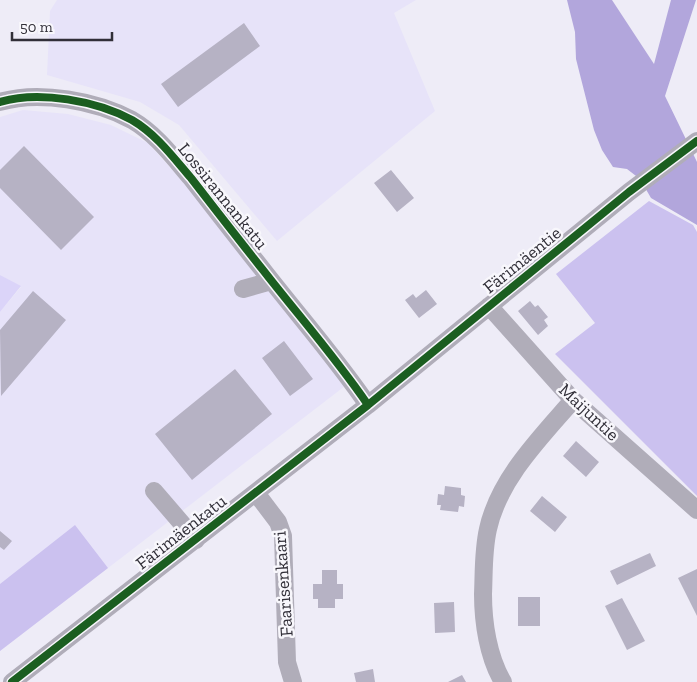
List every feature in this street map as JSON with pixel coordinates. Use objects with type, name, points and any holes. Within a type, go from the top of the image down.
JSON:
[{"type":"street","name":"Lossirannankatu","points":[[0,102],[9,99],[32,97],[76,100],[116,113],[133,121],[164,146],[368,405]]},
{"type":"street","name":"Färimäentie","points":[[368,405],[630,192],[697,141]]},
{"type":"street","points":[[243,290],[271,281]]},
{"type":"street","name":"Maijuntie","points":[[489,306],[573,400],[697,510]]},
{"type":"street","points":[[503,682],[493,661],[483,602],[484,550],[488,527],[497,503],[510,478],[573,400]]},
{"type":"street","name":"Färimäenkatu","points":[[12,682],[368,405]]},
{"type":"street","points":[[154,490],[196,540]]},
{"type":"street","name":"Faarisenkaari","points":[[256,493],[278,522],[283,536],[287,662],[293,682]]},
{"type":"shaded area","points":[[57,0],[416,0],[394,13],[435,111],[277,241],[179,125],[140,102],[47,75],[50,11]]},
{"type":"shaded area","points":[[567,0],[612,0],[654,64],[671,0],[696,0],[665,96],[697,162],[697,225],[651,198],[640,179],[627,169],[613,167],[602,150],[594,130],[576,59],[575,32]]},
{"type":"shaded area","points":[[23,110],[68,114],[111,125],[148,143],[186,185],[345,386],[0,651],[0,312],[21,287],[0,275],[0,117]]},
{"type":"shaded area","points":[[649,201],[693,225],[697,232],[697,496],[555,354],[595,323],[556,274]]},
{"type":"shaded area","points":[[0,275],[21,286],[0,312]]},
{"type":"shaded area","points":[[75,525],[108,568],[0,651],[0,584]]},
{"type":"building","points":[[244,23],[260,46],[178,107],[161,84]]},
{"type":"building","points":[[24,146],[94,217],[61,250],[0,188],[0,170]]},
{"type":"building","points":[[391,170],[414,198],[397,212],[374,183]]},
{"type":"building","points":[[426,290],[437,304],[419,318],[405,300],[413,294],[416,298]]},
{"type":"building","points":[[33,291],[66,320],[1,396],[0,330]]},
{"type":"building","points":[[530,301],[535,307],[538,305],[548,317],[544,320],[548,326],[538,335],[518,311]]},
{"type":"building","points":[[284,341],[313,379],[290,396],[262,358]]},
{"type":"building","points":[[235,369],[272,414],[192,480],[155,434]]},
{"type":"building","points":[[576,441],[599,462],[586,477],[563,456]]},
{"type":"building","points":[[445,486],[461,488],[461,495],[465,496],[464,507],[459,506],[458,512],[440,510],[441,505],[437,505],[438,494],[444,495]]},
{"type":"building","points":[[542,496],[567,517],[555,532],[530,511]]},
{"type":"building","points":[[0,531],[12,541],[4,550],[0,547]]},
{"type":"building","points":[[650,553],[656,566],[617,585],[610,571]]},
{"type":"building","points":[[697,569],[697,616],[678,578]]},
{"type":"building","points":[[322,570],[337,570],[337,584],[343,584],[343,599],[335,599],[335,608],[318,608],[318,599],[313,599],[313,584],[322,584]]},
{"type":"building","points":[[518,597],[540,597],[540,626],[518,626]]},
{"type":"building","points":[[622,598],[645,641],[627,650],[605,606]]},
{"type":"building","points":[[454,602],[455,632],[435,633],[434,603]]},
{"type":"building","points":[[373,669],[375,682],[356,682],[354,673]]},
{"type":"building","points":[[462,675],[466,682],[448,682]]},
{"type":"cycle path","points":[[0,102],[32,97],[68,99],[118,113],[149,132],[164,146],[191,178],[330,353],[368,405]]},
{"type":"cycle path","points":[[12,682],[368,405],[629,192],[697,141]]}]
